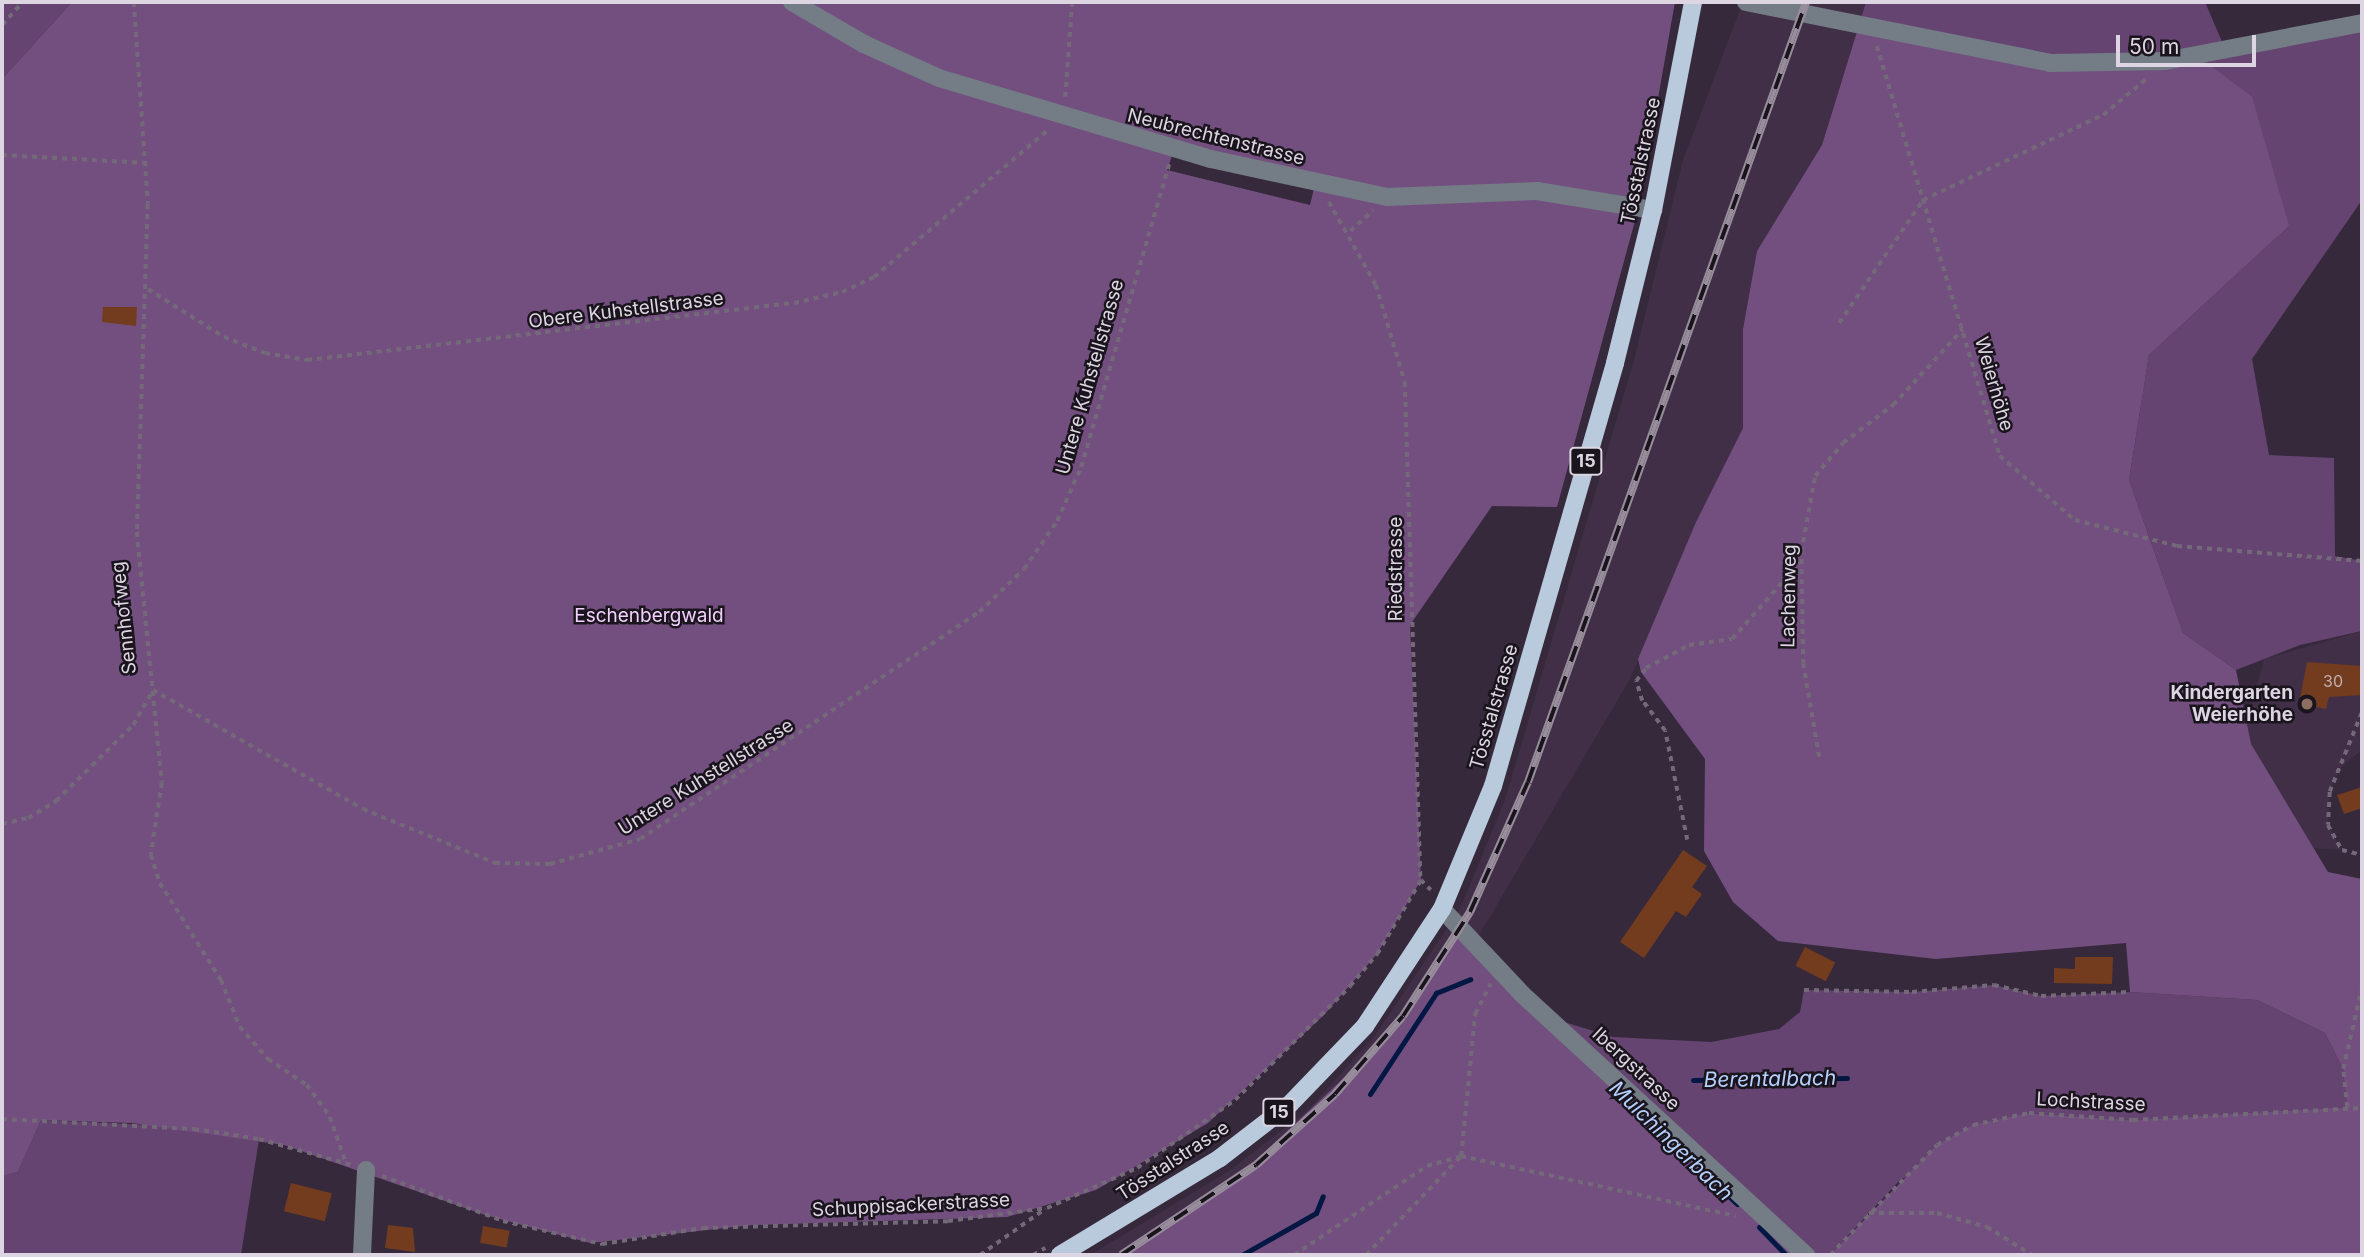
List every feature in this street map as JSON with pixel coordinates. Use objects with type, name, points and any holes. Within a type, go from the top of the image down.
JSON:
[{"type":"main road","name":"Tösstalstrasse","points":[[1058,1249],[1210,1165],[1290,1104],[1365,1026],[1442,909],[1493,786],[1615,363],[1653,209],[1693,2]]},
{"type":"street","name":"Neubrechtenstrasse","points":[[792,2],[913,68],[1064,118],[1174,150],[1315,184],[1387,197],[1538,191],[1653,209]]},
{"type":"street","points":[[1748,2],[2050,63],[2165,61],[2362,23]]},
{"type":"street","name":"Ibergstrasse","points":[[1442,909],[1767,1222],[1806,1255]]},
{"type":"street","points":[[362,1255],[366,1170]]},
{"type":"path","points":[[2,25],[23,2]]},
{"type":"path","name":"Sennhofweg","points":[[2,1119],[194,1129],[346,1163],[330,1117],[307,1085],[268,1059],[240,1027],[192,928],[160,883],[151,855],[162,783],[136,506],[148,289],[147,163],[134,2]]},
{"type":"path","points":[[1064,118],[1073,2]]},
{"type":"path","name":"Weierhöhe","points":[[1871,28],[2000,456],[2075,520],[2177,546],[2362,561]]},
{"type":"path","points":[[1839,323],[1923,200],[2103,115],[2165,61]]},
{"type":"path","name":"Obere Kuhstellstrasse","points":[[148,289],[243,345],[307,360],[794,303],[842,292],[882,272],[1007,160],[1064,118]]},
{"type":"path","name":"Untere Kuhstellstrasse","points":[[153,690],[363,809],[495,863],[538,866],[640,839],[979,612],[1024,569],[1057,520],[1080,467],[1174,150]]},
{"type":"path","points":[[2,155],[147,163]]},
{"type":"path","name":"Riedstrasse","points":[[1315,184],[1350,231],[1391,322],[1407,401],[1421,880]]},
{"type":"path","points":[[1350,231],[1387,197]]},
{"type":"path","name":"Lachenweg","points":[[1819,757],[1803,664],[1801,562],[1815,476],[1843,443],[1894,405],[1963,329]]},
{"type":"path","points":[[1687,840],[1665,731],[1642,701],[1636,681],[1666,655],[1689,645],[1732,639],[1801,562]]},
{"type":"path","points":[[2,824],[28,818],[56,801],[133,725],[153,690]]},
{"type":"path","points":[[2362,713],[2330,792],[2328,825],[2342,850],[2362,855]]},
{"type":"path","points":[[1421,880],[1442,909]]},
{"type":"path","name":"Schuppisackerstrasse","points":[[366,1170],[494,1218],[590,1243],[753,1225],[1007,1217],[1046,1208],[1137,1168],[1236,1100],[1357,978],[1421,880]]},
{"type":"path","points":[[1366,1255],[1461,1156],[1475,1014],[1499,966]]},
{"type":"path","points":[[1804,989],[1912,992],[1994,985],[2041,996],[2130,992]]},
{"type":"path","points":[[2347,1107],[2343,1069],[2362,987]]},
{"type":"path","name":"Lochstrasse","points":[[1830,1255],[1937,1145],[1973,1125],[2018,1115],[2133,1120],[2362,1108]]},
{"type":"path","points":[[1294,1255],[1427,1166],[1461,1156],[1596,1189],[1767,1222]]},
{"type":"path","points":[[980,1255],[1046,1208]]},
{"type":"path","points":[[1869,1213],[1937,1213],[1987,1227],[2032,1255]]},
{"type":"path","points":[[1032,1255],[1058,1249]]},
{"type":"shaded area","points":[[2,2],[72,2],[2,79]]},
{"type":"shaded area","points":[[1743,2],[1866,2],[1822,145],[1757,251],[1743,329],[1743,428],[1696,522],[1630,679],[1481,932],[1388,1052],[1160,1255],[1090,1255],[1232,1169],[1309,1109],[1374,1037],[1460,909],[1505,800],[1634,360],[1683,160]]},
{"type":"shaded area","points":[[1866,2],[2205,2],[2226,51],[2362,23],[2362,200],[2252,359],[2269,455],[2334,458],[2335,556],[2362,561],[2362,631],[2300,645],[2236,670],[2183,633],[2129,480],[2149,355],[2289,226],[2050,63],[1859,25]]},
{"type":"shaded area","name":"Kindergarten Weierhöhe","points":[[2362,631],[2362,750],[2340,768],[2330,792],[2328,825],[2342,850],[2215,842],[2264,659]]},
{"type":"shaded area","points":[[1994,985],[2041,996],[2130,992],[2257,1000],[2325,1033],[2343,1069],[2347,1107],[2133,1120],[2029,1113],[1900,1180],[1830,1255],[1806,1255],[1551,1018],[1613,1037],[1711,1042],[1779,1029],[1800,1012],[1804,990],[1912,992]]},
{"type":"shaded area","points":[[41,1120],[152,1125],[259,1139],[241,1255],[4,1255],[2,1176],[18,1172]]},
{"type":"green space","name":"Eschenbergwald","points":[[72,2],[1675,2],[1639,206],[1557,507],[1492,506],[1410,625],[1421,880],[1377,954],[1324,1015],[1208,1123],[1096,1190],[1007,1217],[753,1225],[590,1243],[485,1215],[284,1145],[132,1123],[41,1120],[18,1172],[2,1176],[2,79]],"holes":[[[1174,150],[1315,184],[1310,205],[1167,170]]]},
{"type":"green space","points":[[1859,25],[2050,63],[2198,56],[2252,97],[2289,226],[2149,355],[2129,480],[2183,633],[2236,670],[2251,744],[2328,872],[2362,879],[2362,1255],[1830,1255],[1937,1145],[1973,1125],[2029,1113],[2133,1120],[2347,1107],[2343,1069],[2325,1033],[2257,1000],[2130,992],[2126,943],[1936,959],[1778,941],[1733,902],[1704,851],[1705,759],[1641,672],[1638,659],[1696,522],[1743,428],[1743,329],[1757,251],[1822,145]]},
{"type":"green space","points":[[1459,930],[1806,1255],[1116,1255],[1234,1181],[1380,1044]]},
{"type":"building","points":[[103,307],[137,307],[136,326],[102,322]]},
{"type":"building","points":[[2307,662],[2362,666],[2362,695],[2329,697],[2326,709],[2299,703]]},
{"type":"building","points":[[2362,787],[2362,808],[2344,814],[2337,795]]},
{"type":"building","points":[[1683,850],[1707,866],[1692,887],[1702,894],[1686,917],[1676,911],[1644,958],[1620,942]]},
{"type":"building","points":[[1805,947],[1835,962],[1826,981],[1795,966]]},
{"type":"building","points":[[2075,957],[2113,957],[2112,984],[2054,983],[2054,968],[2075,969]]},
{"type":"building","points":[[291,1183],[332,1193],[325,1221],[284,1211]]},
{"type":"building","points":[[388,1225],[413,1228],[415,1252],[385,1248]]},
{"type":"building","points":[[483,1226],[510,1231],[507,1247],[480,1243]]},
{"type":"waterway","name":"Berentalbach","points":[[1370,1094],[1436,993],[1470,979]]},
{"type":"waterway","name":"Berentalbach","points":[[1693,1080],[1847,1078]]},
{"type":"waterway","name":"Mulchingerbach","points":[[1719,1187],[1737,1204]]},
{"type":"waterway","name":"Berentalbach","points":[[1242,1255],[1316,1213],[1323,1196]]},
{"type":"waterway","name":"Mulchingerbach","points":[[1759,1227],[1786,1255]]},
{"type":"railway","points":[[1121,1255],[1256,1165],[1335,1094],[1403,1016],[1470,912],[1528,782],[1806,2]]},
{"type":"place","name":"Kindergarten Weierhöhe","points":[[2307,704]]}]
